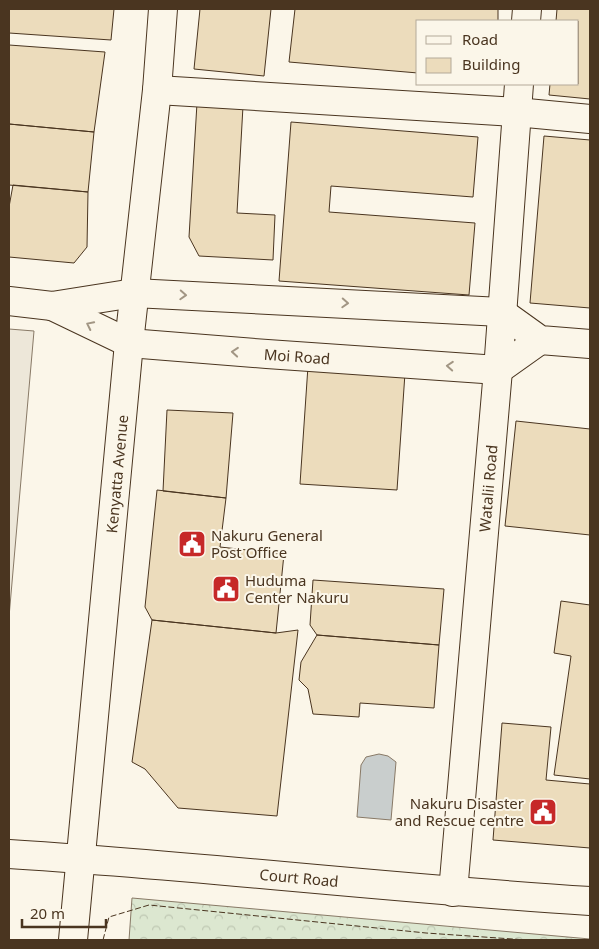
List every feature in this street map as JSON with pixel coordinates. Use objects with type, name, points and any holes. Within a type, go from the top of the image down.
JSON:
[{"type":"street","name":"Kenyatta Avenue","points":[[73,940],[129,343],[157,90],[163,9]]},
{"type":"street","name":"Watalii Road","points":[[453,892],[498,370],[519,85]]},
{"type":"street","points":[[157,90],[516,112],[590,119]]},
{"type":"street","name":"Moi Road","points":[[9,302],[52,306],[134,293],[501,312]]},
{"type":"street","name":"Moi Road","points":[[52,306],[129,343],[498,370]]},
{"type":"street","points":[[501,312],[540,340],[590,344]]},
{"type":"street","points":[[498,370],[540,340]]},
{"type":"street","name":"Court Road","points":[[9,854],[453,892],[590,901]]},
{"type":"green space","points":[[132,898],[590,939],[590,940],[129,940]]},
{"type":"shaded area","points":[[9,329],[34,331],[9,617]]},
{"type":"shaded area","points":[[379,754],[388,756],[396,762],[391,820],[357,817],[361,765],[366,757]]},
{"type":"building","points":[[9,9],[114,9],[111,40],[9,33]]},
{"type":"building","points":[[200,9],[271,9],[264,76],[194,69]]},
{"type":"building","points":[[295,9],[498,9],[498,20],[416,20],[416,73],[289,62]]},
{"type":"building","points":[[557,9],[590,9],[590,99],[549,95],[550,85],[579,85],[579,20],[556,20]]},
{"type":"building","points":[[9,45],[105,52],[94,132],[9,124]]},
{"type":"building","points":[[197,103],[243,106],[237,213],[275,215],[273,260],[199,256],[189,237]]},
{"type":"building","points":[[291,122],[478,137],[473,197],[331,186],[329,212],[475,223],[469,295],[279,281]]},
{"type":"building","points":[[9,124],[94,132],[88,192],[9,185]]},
{"type":"building","points":[[544,136],[590,140],[590,308],[530,303]]},
{"type":"building","points":[[13,185],[88,192],[87,247],[74,263],[9,257],[9,207]]},
{"type":"building","points":[[308,366],[405,373],[397,490],[300,484]]},
{"type":"building","points":[[167,410],[233,413],[226,498],[163,491]]},
{"type":"building","points":[[516,421],[590,429],[590,535],[505,526]]},
{"type":"building","points":[[157,490],[226,498],[220,547],[284,554],[276,633],[152,620],[145,607]]},
{"type":"building","points":[[313,580],[444,589],[439,645],[317,635],[310,625]]},
{"type":"building","points":[[561,601],[590,605],[590,779],[554,775],[571,656],[554,653]]},
{"type":"building","points":[[152,620],[276,633],[298,630],[277,816],[178,808],[145,769],[132,762]]},
{"type":"building","points":[[317,635],[439,645],[434,708],[360,703],[359,717],[313,714],[308,689],[299,680],[301,662]]},
{"type":"building","name":"Nakuru Disaster and Rescue centre","points":[[502,723],[551,727],[546,780],[590,784],[590,848],[493,840]]},
{"type":"fence","points":[[103,940],[109,917],[149,905],[426,933],[527,940]]},
{"type":"place","name":"Nakuru General Post Office","points":[[192,544]]},
{"type":"place","name":"Huduma Center Nakuru","points":[[226,589]]},
{"type":"place","name":"Nakuru Disaster and Rescue centre","points":[[543,812]]}]
